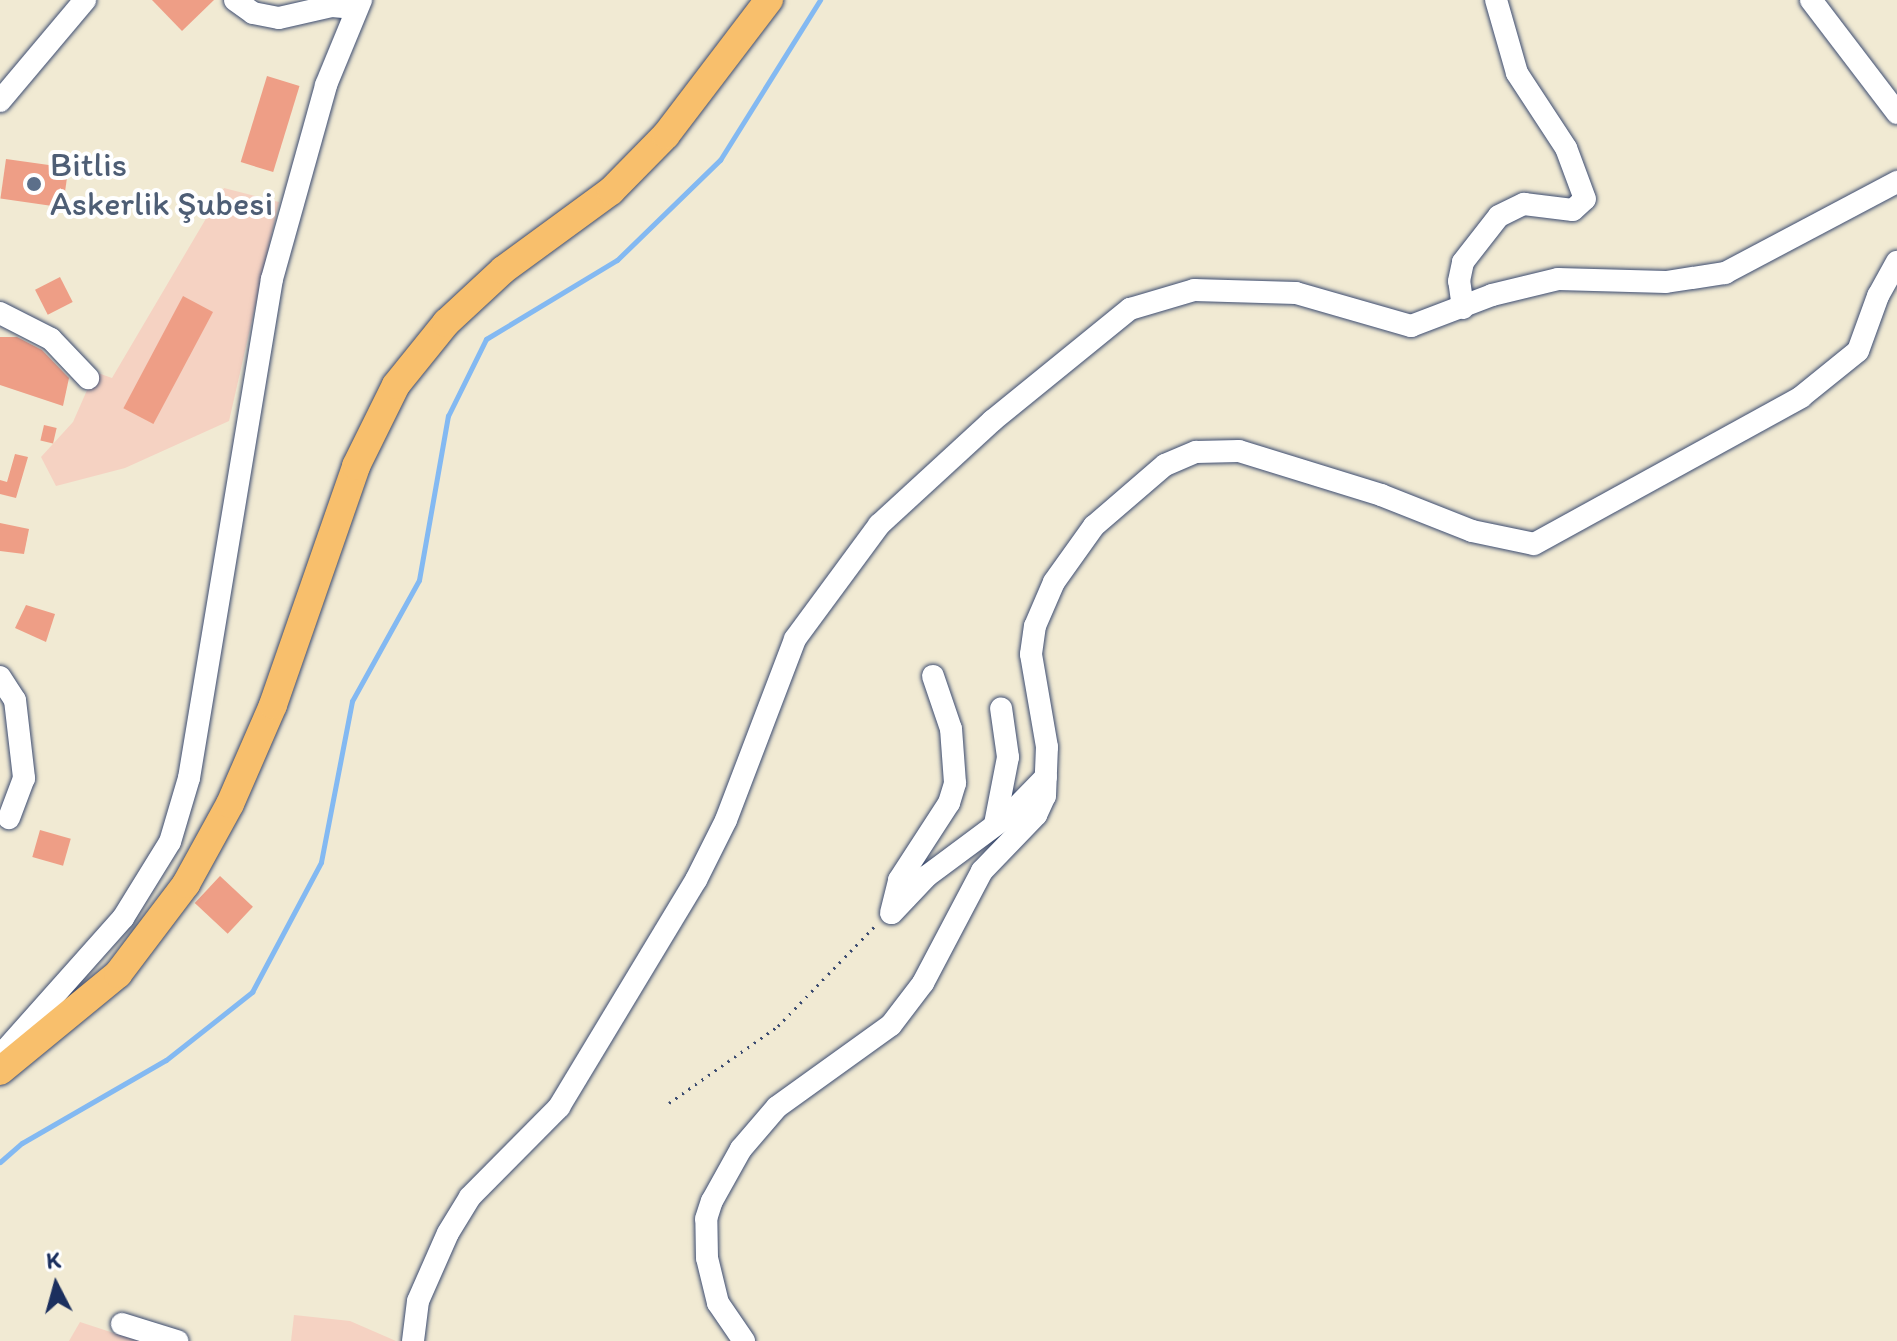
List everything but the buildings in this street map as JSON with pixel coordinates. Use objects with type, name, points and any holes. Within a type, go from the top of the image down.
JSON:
[{"type":"main road","points":[[0,1071],[118,974],[186,884],[230,804],[273,705],[356,466],[396,385],[446,323],[503,270],[611,191],[666,135],[769,0]]},
{"type":"street","points":[[0,101],[85,0]]},
{"type":"street","points":[[0,1056],[123,918],[170,842],[189,778],[242,482],[272,279],[326,85],[358,4],[332,6],[279,18],[253,13],[235,0]]},
{"type":"street","points":[[1463,308],[1459,281],[1463,262],[1499,216],[1524,204],[1573,210],[1585,199],[1566,148],[1517,73],[1496,0]]},
{"type":"street","points":[[1811,0],[1897,113]]},
{"type":"street","points":[[413,1341],[418,1301],[448,1233],[470,1197],[559,1107],[726,820],[795,639],[879,525],[992,421],[1130,309],[1194,290],[1296,293],[1411,326],[1492,295],[1558,279],[1666,282],[1725,273],[1897,182]]},
{"type":"street","points":[[744,1341],[718,1303],[707,1258],[706,1219],[712,1201],[741,1149],[777,1107],[891,1025],[923,983],[982,871],[1036,815],[1046,777],[1031,654],[1035,626],[1054,582],[1094,526],[1165,465],[1196,452],[1239,451],[1381,495],[1472,531],[1534,544],[1801,397],[1858,351],[1878,296],[1897,262]]},
{"type":"street","points":[[0,313],[51,339],[88,378]]},
{"type":"street","points":[[891,913],[899,880],[949,803],[955,783],[951,729],[933,676]]},
{"type":"street","points":[[0,677],[15,700],[24,778],[9,818]]},
{"type":"street","points":[[995,824],[1008,757],[1001,708]]},
{"type":"street","points":[[891,913],[927,876],[995,824],[1046,777]]},
{"type":"street","points":[[122,1324],[177,1341]]},
{"type":"path","points":[[669,1103],[778,1026],[891,913]]},
{"type":"shaded area","points":[[224,188],[279,202],[229,421],[125,468],[56,486],[41,457],[73,422],[95,372],[112,378]]},
{"type":"shaded area","points":[[294,1315],[350,1321],[396,1341],[291,1341]]},
{"type":"shaded area","points":[[80,1322],[138,1341],[69,1341]]},
{"type":"waterway","points":[[0,1162],[22,1143],[166,1060],[252,992],[321,862],[352,701],[419,580],[448,416],[486,339],[617,260],[720,160],[820,0]]},
{"type":"place","name":"Bitlis Askerlik Şubesi","points":[[34,184]]}]
